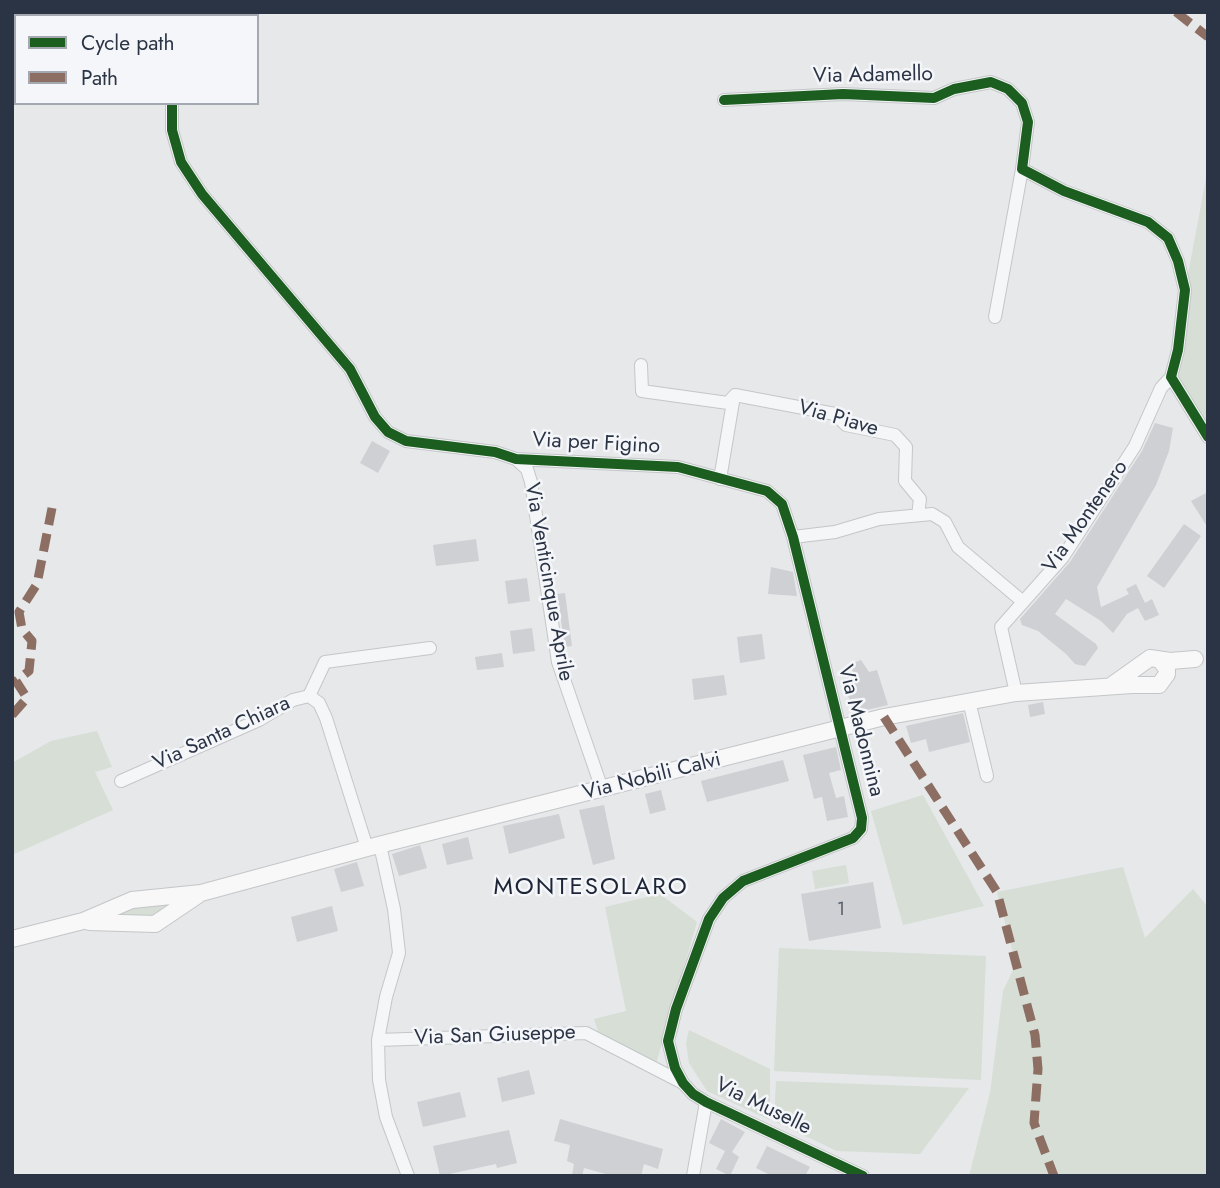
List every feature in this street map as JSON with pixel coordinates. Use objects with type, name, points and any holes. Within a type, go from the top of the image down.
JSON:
[{"type":"main road","points":[[1163,667],[1201,655]]},
{"type":"main road","points":[[1150,658],[1163,667],[1165,680],[1159,685],[1153,687],[1145,684],[1139,677],[1140,667],[1150,658]]},
{"type":"main road","name":"Via Nobili Calvi","points":[[1107,688],[1140,667]]},
{"type":"main road","name":"Via Nobili Calvi","points":[[12,939],[83,921],[132,901],[201,893],[884,718],[1016,693],[1145,684]]},
{"type":"main road","name":"Via Nobili Calvi","points":[[83,921],[155,924],[201,893]]},
{"type":"street","name":"Via Adamello","points":[[724,100],[842,94],[934,98],[954,89],[991,82],[1008,89],[1022,103],[1028,122],[995,317]]},
{"type":"street","name":"Via per Figino","points":[[172,105],[172,130],[181,162],[202,194],[350,369],[375,417],[388,432],[405,441],[495,452],[516,458],[678,467],[767,491],[782,504],[793,537]]},
{"type":"street","name":"Via Montenero","points":[[1016,693],[1001,627],[1063,557],[1135,446],[1161,388],[1171,377],[1178,350],[1185,290],[1178,261],[1168,239],[1148,222],[1064,191],[1022,169]]},
{"type":"street","name":"Via Piave","points":[[641,365],[642,391],[728,403],[735,394],[835,414],[846,425],[895,435],[906,447],[905,481],[920,499],[918,515]]},
{"type":"street","points":[[1171,377],[1208,438]]},
{"type":"street","points":[[720,479],[735,394]]},
{"type":"street","name":"Via Venticinque Aprile","points":[[516,458],[527,469],[531,482],[558,662],[601,789]]},
{"type":"street","points":[[793,537],[835,532],[879,519],[932,514],[945,522],[958,547],[1022,601]]},
{"type":"street","name":"Via Madonnina","points":[[676,1009],[709,919],[723,898],[743,881],[853,838],[861,830],[862,818],[793,537]]},
{"type":"street","name":"Via Santa Chiara","points":[[121,781],[259,720],[292,700],[309,696],[325,662],[430,648]]},
{"type":"street","points":[[309,696],[319,703],[326,718],[394,909],[399,953],[386,997],[378,1040],[379,1080],[386,1117],[406,1175]]},
{"type":"street","points":[[969,701],[987,776]]},
{"type":"street","name":"Via Muselle","points":[[676,1009],[668,1041],[675,1068],[683,1083],[694,1094],[863,1176]]},
{"type":"street","name":"Via San Giuseppe","points":[[378,1040],[586,1033],[683,1083]]},
{"type":"street","points":[[693,1176],[706,1102]]},
{"type":"shaded area","points":[[1208,168],[1208,432],[1173,372]]},
{"type":"shaded area","points":[[97,731],[112,767],[95,772],[113,810],[12,855],[12,763],[51,741]]},
{"type":"shaded area","points":[[923,795],[984,906],[903,925],[871,811]]},
{"type":"shaded area","points":[[846,865],[849,883],[815,889],[812,871]]},
{"type":"shaded area","points":[[1123,867],[1145,938],[1193,889],[1208,907],[1208,1176],[969,1176],[990,1093],[1003,991],[1016,964],[997,892]]},
{"type":"shaded area","points":[[660,894],[697,922],[656,1064],[599,1034],[594,1019],[626,1011],[605,907]]},
{"type":"shaded area","points":[[184,900],[155,920],[102,918],[138,904]]},
{"type":"shaded area","points":[[779,948],[986,956],[981,1080],[774,1071]]},
{"type":"shaded area","points":[[689,1030],[770,1069],[770,1120],[707,1091],[689,1063],[686,1043]]},
{"type":"shaded area","points":[[776,1081],[969,1088],[920,1154],[837,1151],[774,1121]]},
{"type":"building","points":[[1155,423],[1173,428],[1169,451],[1156,485],[1097,587],[1101,607],[1129,594],[1126,589],[1136,584],[1145,603],[1152,599],[1159,615],[1145,621],[1138,608],[1127,614],[1113,633],[1101,621],[1066,599],[1055,614],[1098,648],[1085,666],[1075,664],[1038,631],[1022,625],[1020,619],[1070,562],[1142,451]]},
{"type":"building","points":[[372,441],[390,451],[378,473],[360,463]]},
{"type":"building","points":[[1208,492],[1208,528],[1191,501]]},
{"type":"building","points":[[1184,524],[1201,536],[1164,588],[1147,576]]},
{"type":"building","points":[[476,539],[479,561],[436,566],[433,545]]},
{"type":"building","points":[[771,567],[793,572],[797,596],[768,594]]},
{"type":"building","points":[[527,578],[530,601],[508,604],[505,581]]},
{"type":"building","points":[[565,593],[572,646],[565,647],[557,594]]},
{"type":"building","points":[[532,628],[535,651],[513,654],[510,631]]},
{"type":"building","points":[[762,634],[765,659],[740,663],[737,637]]},
{"type":"building","points":[[502,653],[504,667],[477,670],[475,657]]},
{"type":"building","points":[[861,660],[869,672],[877,670],[888,705],[854,713],[845,686],[849,684],[847,677],[852,675],[853,663]]},
{"type":"building","points":[[724,675],[727,695],[694,700],[692,679]]},
{"type":"building","points":[[1043,702],[1045,714],[1030,717],[1028,705]]},
{"type":"building","points":[[963,713],[970,742],[929,752],[926,739],[911,743],[906,726]]},
{"type":"building","points":[[836,747],[841,770],[829,773],[836,798],[844,796],[848,817],[827,821],[822,797],[814,799],[803,755]]},
{"type":"building","points":[[783,760],[789,781],[707,802],[701,781]]},
{"type":"building","points":[[661,790],[666,810],[650,814],[645,794]]},
{"type":"building","points":[[604,805],[615,859],[593,865],[579,810]]},
{"type":"building","points":[[559,814],[565,838],[509,854],[503,826]]},
{"type":"building","points":[[468,837],[473,859],[447,865],[442,844]]},
{"type":"building","points":[[420,845],[427,868],[399,876],[392,854]]},
{"type":"building","points":[[357,862],[364,886],[341,892],[334,869]]},
{"type":"building","points":[[873,882],[881,928],[809,941],[801,894]]},
{"type":"building","points":[[332,906],[338,931],[297,942],[291,917]]},
{"type":"building","points":[[529,1070],[535,1094],[502,1102],[497,1078]]},
{"type":"building","points":[[460,1092],[466,1117],[423,1127],[417,1102]]},
{"type":"building","points":[[560,1119],[663,1149],[658,1169],[644,1164],[641,1176],[613,1176],[584,1168],[582,1176],[572,1176],[574,1164],[567,1161],[570,1145],[554,1141]]},
{"type":"building","points":[[721,1119],[745,1132],[732,1152],[739,1157],[730,1176],[716,1169],[725,1151],[709,1143]]},
{"type":"building","points":[[509,1130],[517,1163],[497,1168],[496,1164],[440,1176],[433,1146]]},
{"type":"building","points":[[767,1146],[810,1167],[805,1176],[772,1176],[756,1168]]},
{"type":"marked path","points":[[1176,12],[1208,37]]},
{"type":"marked path","points":[[12,715],[27,698],[16,681],[29,671],[32,641],[22,629],[19,612],[37,584],[52,508]]},
{"type":"marked path","points":[[884,717],[997,892],[1035,1035],[1038,1069],[1034,1123],[1054,1176]]},
{"type":"cycle path","points":[[724,100],[843,94],[934,98],[954,89],[991,82],[1008,89],[1022,103],[1028,122],[1022,169],[1064,191],[1148,222],[1168,238],[1178,261],[1185,290],[1178,350],[1171,377],[1208,437]]},
{"type":"cycle path","points":[[172,105],[172,130],[181,162],[202,194],[350,369],[375,417],[388,432],[406,441],[495,452],[516,459],[678,467],[767,491],[782,504],[793,537],[862,818],[861,829],[853,838],[743,881],[723,898],[709,919],[676,1009],[668,1041],[675,1068],[693,1094],[863,1176]]},
{"type":"district","name":"MONTESOLARO","points":[[591,888]]}]
